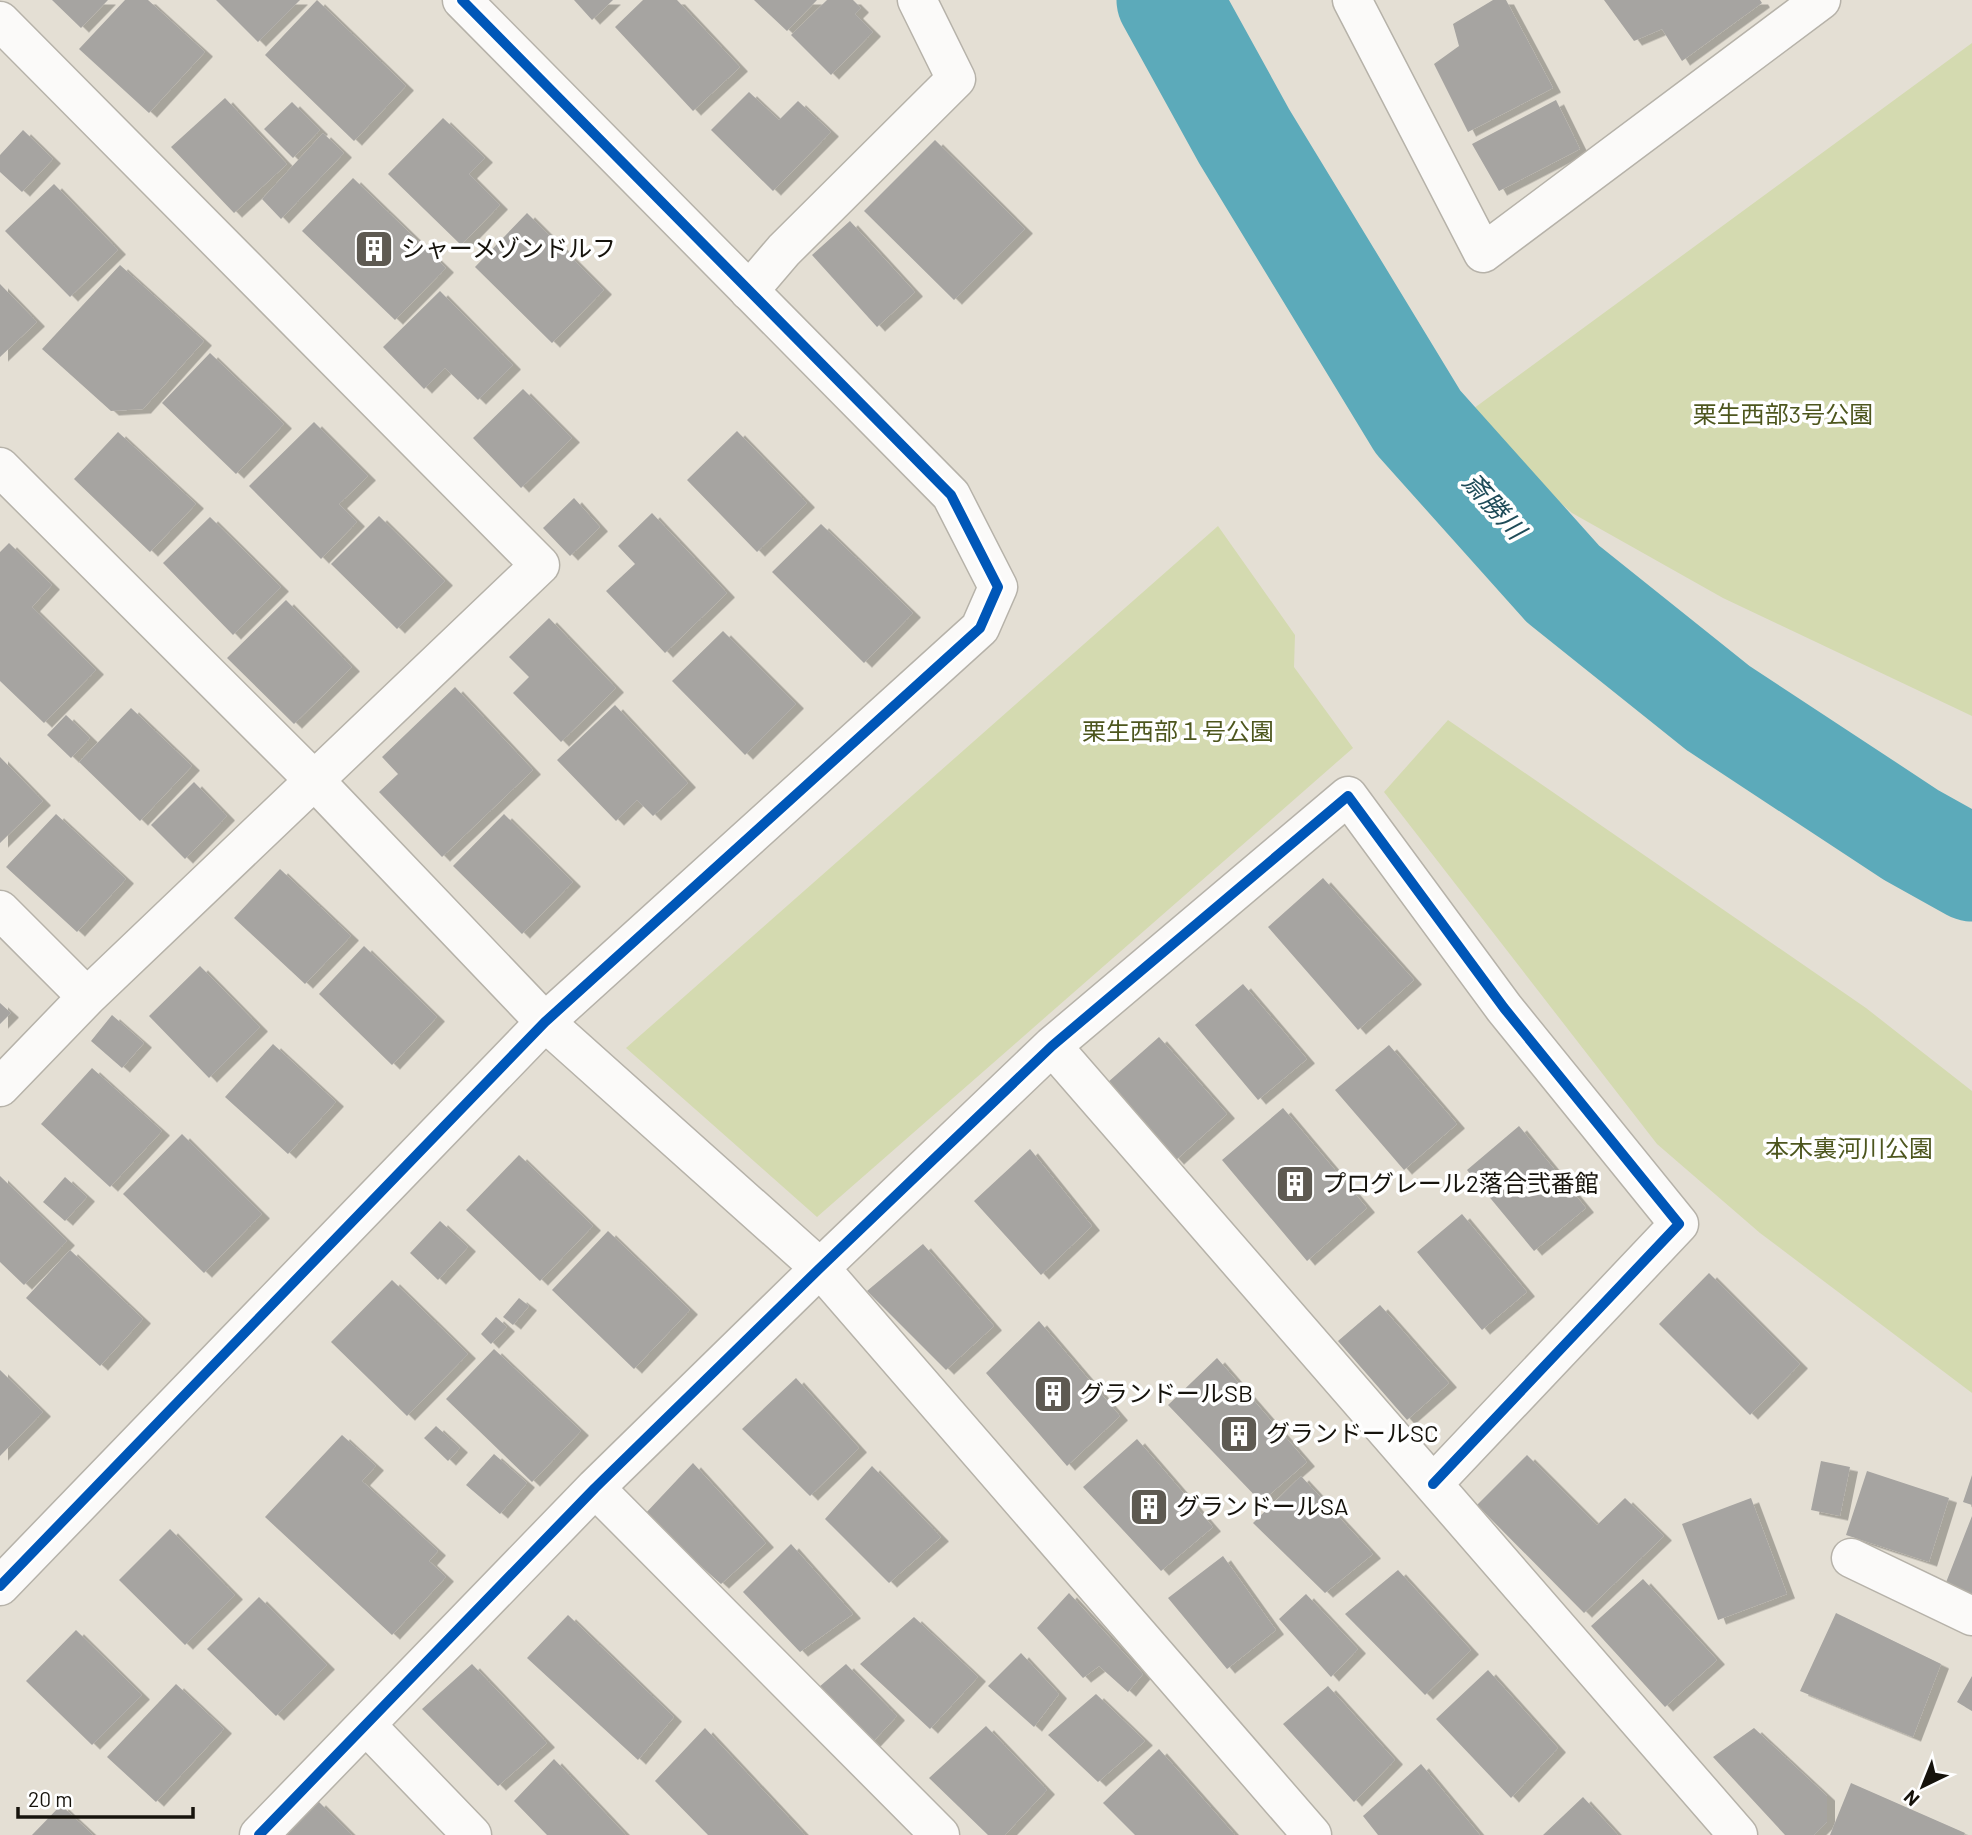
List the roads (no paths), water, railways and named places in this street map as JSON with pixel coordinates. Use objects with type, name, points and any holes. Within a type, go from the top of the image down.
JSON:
[{"type":"street","points":[[0,1586],[545,1022],[980,628],[998,587],[951,495],[462,0]]},
{"type":"street","points":[[749,291],[784,250],[956,79],[917,0]]},
{"type":"street","points":[[1352,0],[1483,253],[1821,0]]},
{"type":"street","points":[[0,21],[540,565],[87,997],[0,1087]]},
{"type":"street","points":[[0,467],[314,780],[545,1022],[820,1268],[1312,1835]]},
{"type":"street","points":[[259,1835],[595,1488],[1052,1046],[1348,796],[1504,1008],[1679,1224],[1433,1484]]},
{"type":"street","points":[[0,910],[87,997]]},
{"type":"street","points":[[1052,1046],[1738,1835]]},
{"type":"street","points":[[595,1488],[940,1835]]},
{"type":"street","points":[[1851,1558],[1972,1616]]},
{"type":"street","points":[[366,1725],[472,1835]]},
{"type":"waterway","name":"斎勝川","points":[[1169,0],[1244,136],[1418,422],[1563,584],[1718,708],[1911,835],[1972,869]]},
{"type":"place","name":"シャーメゾンドルフ","points":[[374,249]]},
{"type":"place","name":"プログレール2落合弐番館","points":[[1295,1184]]},
{"type":"place","name":"グランドールSB","points":[[1053,1394]]},
{"type":"place","name":"グランドールSC","points":[[1239,1434]]},
{"type":"place","name":"グランドールSA","points":[[1149,1507]]},
{"type":"park label","name":"栗生西部3号公園","points":[[1783,415]]},
{"type":"park label","name":"栗生西部１号公園","points":[[1178,732]]},
{"type":"park label","name":"本木裏河川公園","points":[[1849,1149]]}]
